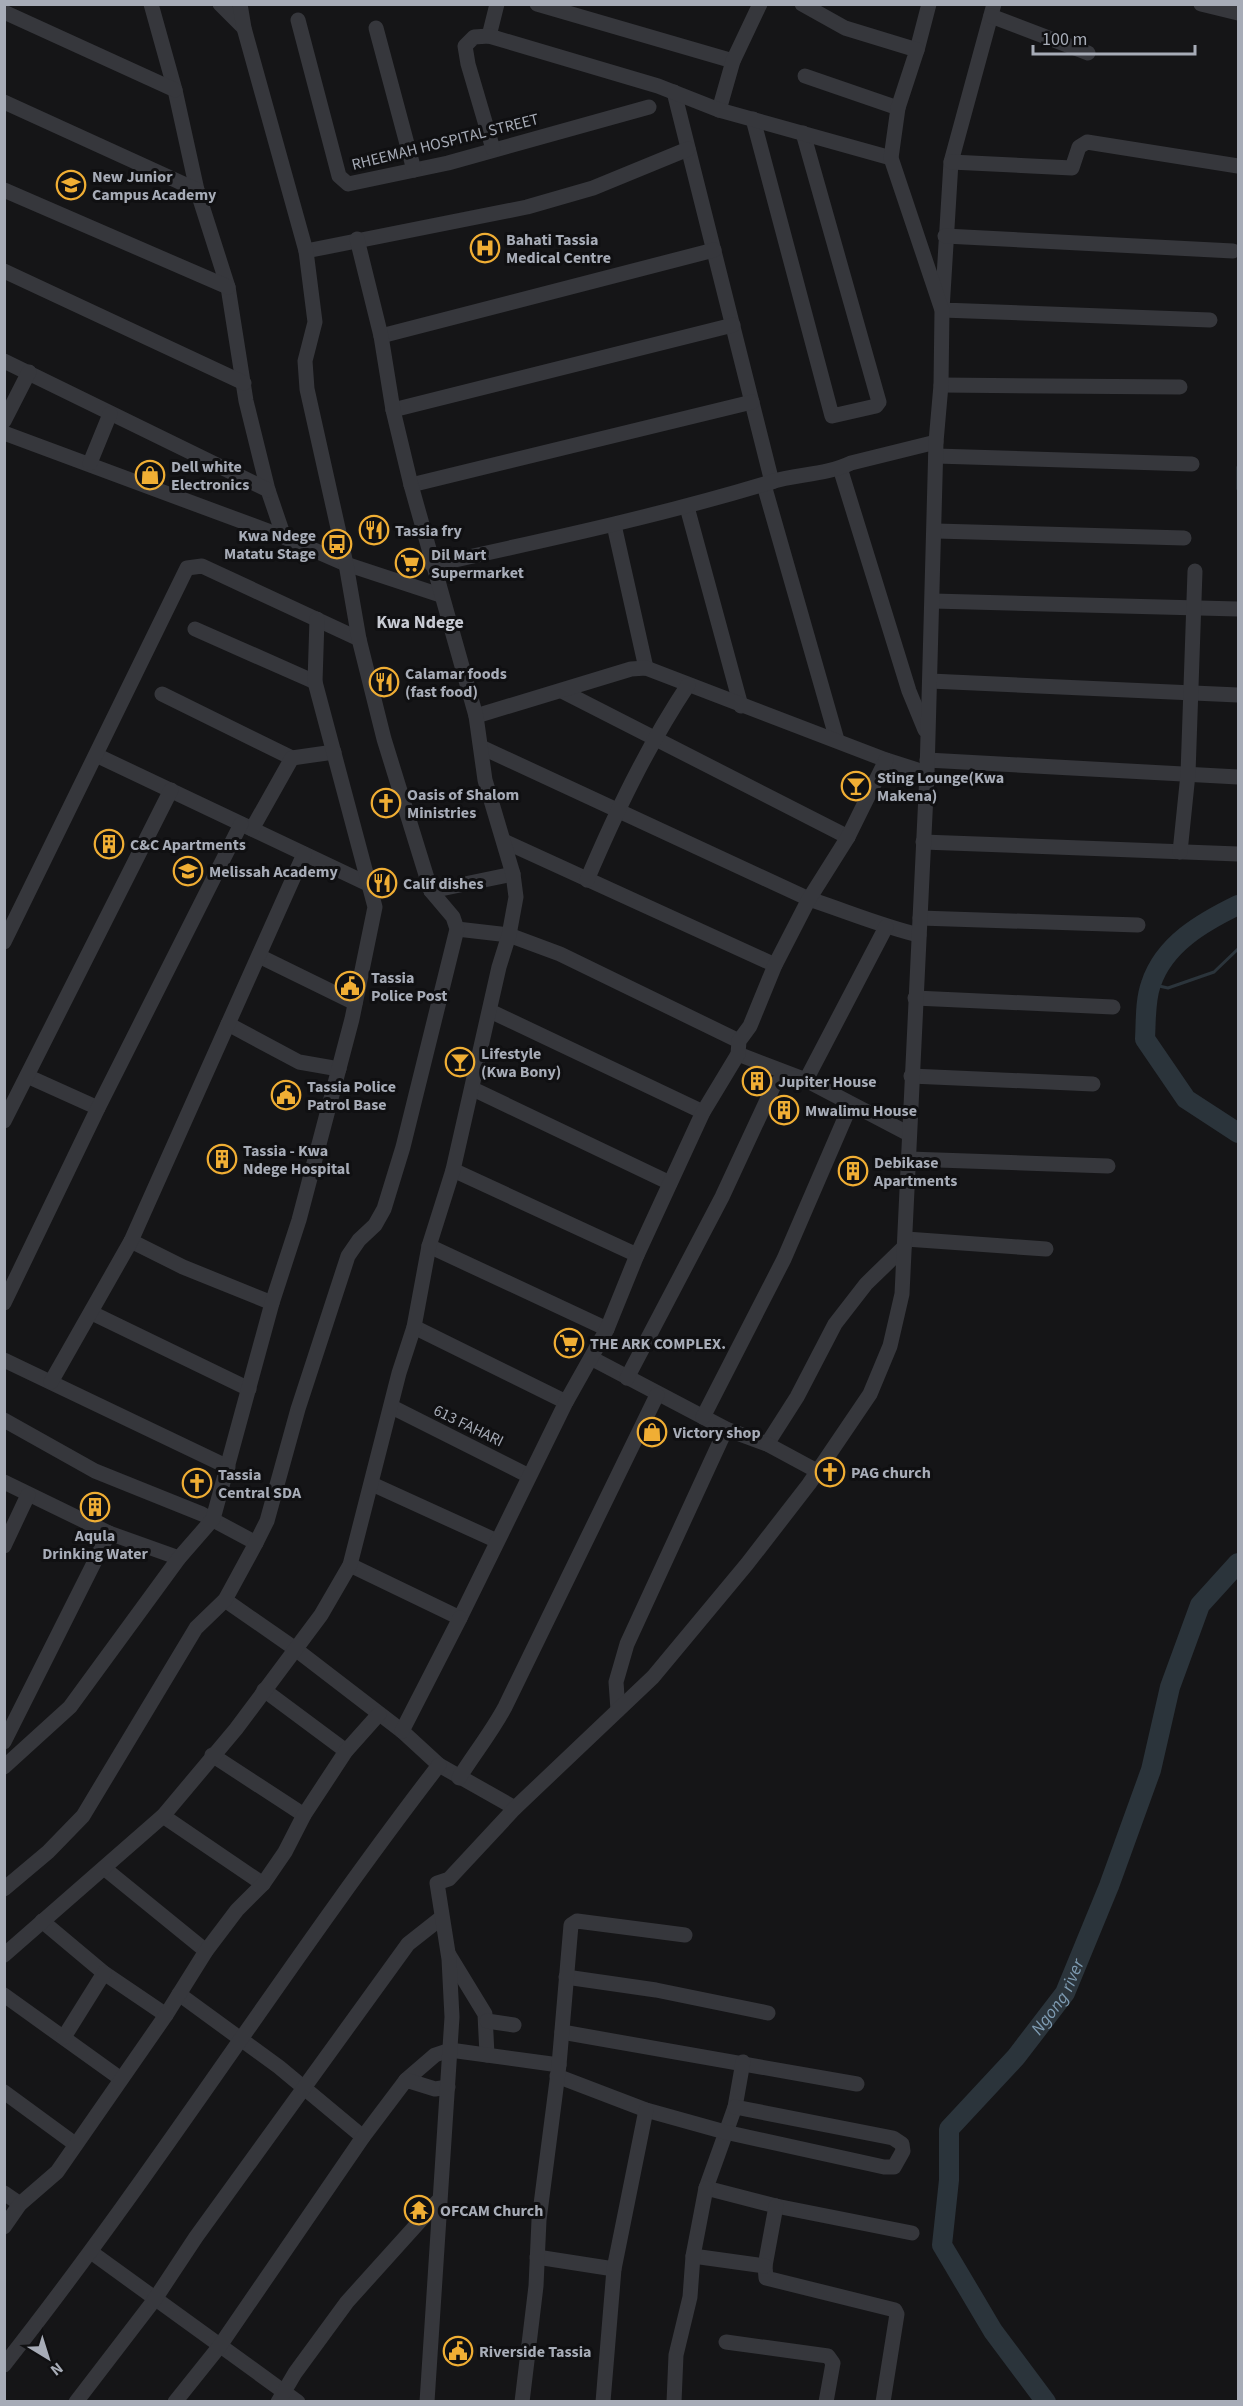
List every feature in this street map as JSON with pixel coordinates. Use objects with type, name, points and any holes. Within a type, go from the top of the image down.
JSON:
[{"type":"street","points":[[151,4],[175,90],[197,190],[228,286],[243,383],[268,490],[284,537]]},
{"type":"street","points":[[220,4],[244,28]]},
{"type":"street","points":[[4,1889],[48,1852],[83,1816],[196,1628],[225,1600],[267,1521],[298,1409],[348,1256],[359,1240],[375,1225],[384,1209],[403,1147],[457,929],[453,917],[431,891],[384,739],[358,639],[346,564],[307,389],[305,361],[315,322],[306,251],[244,28],[240,4]]},
{"type":"street","points":[[489,36],[497,4]]},
{"type":"street","points":[[537,4],[733,61]]},
{"type":"street","points":[[719,110],[733,61],[760,4]]},
{"type":"street","points":[[802,4],[845,28],[917,50]]},
{"type":"street","points":[[929,4],[898,108],[891,158],[942,310]]},
{"type":"street","points":[[1202,4],[1238,13]]},
{"type":"street","points":[[427,2402],[438,2201],[450,2050],[451,1987],[437,1883],[449,1879],[515,1808],[653,1677],[709,1610],[817,1471],[857,1416],[882,1371],[902,1294],[905,1243],[927,766],[926,732],[936,531],[936,449],[941,385],[945,236],[951,162],[992,10],[1088,53]]},
{"type":"street","points":[[4,12],[175,90]]},
{"type":"street","name":"RHEEMAH HOSPITAL STREET","points":[[298,20],[341,179],[351,184],[414,170],[649,107]]},
{"type":"street","points":[[376,28],[414,170]]},
{"type":"street","points":[[493,149],[468,64],[465,46],[474,37],[489,36],[674,92],[719,110],[891,158]]},
{"type":"street","points":[[805,76],[898,108]]},
{"type":"street","points":[[674,92],[752,402],[768,483],[837,740]]},
{"type":"street","points":[[4,102],[197,190]]},
{"type":"street","points":[[753,119],[832,416],[876,406],[879,402],[803,133]]},
{"type":"street","points":[[951,162],[1072,168],[1079,147],[1087,142],[1239,166]]},
{"type":"street","points":[[306,251],[538,204],[593,188],[688,149]]},
{"type":"street","points":[[4,190],[228,286]]},
{"type":"street","points":[[945,236],[1233,251]]},
{"type":"street","points":[[4,1956],[163,1816],[236,1729],[294,1648],[321,1615],[350,1565],[399,1373],[414,1327],[429,1246],[453,1170],[509,935],[516,897],[513,874],[506,842],[485,780],[476,716],[440,595],[411,485],[393,410],[381,336],[357,239]]},
{"type":"street","points":[[381,336],[714,250]]},
{"type":"street","points":[[4,270],[243,383]]},
{"type":"street","points":[[942,310],[1210,320]]},
{"type":"street","points":[[393,410],[732,325]]},
{"type":"street","points":[[4,361],[268,490]]},
{"type":"street","points":[[4,421],[29,372]]},
{"type":"street","points":[[941,385],[1180,387]]},
{"type":"street","points":[[411,485],[752,402]]},
{"type":"street","points":[[90,463],[110,414]]},
{"type":"street","points":[[4,434],[90,463],[284,537],[346,564],[440,595]]},
{"type":"street","points":[[432,565],[614,525],[687,507],[768,483],[840,468],[850,463],[936,449],[1192,464]]},
{"type":"street","points":[[840,468],[909,691],[926,732]]},
{"type":"street","points":[[687,507],[741,705]]},
{"type":"street","points":[[614,525],[646,668]]},
{"type":"street","points":[[936,531],[1184,538]]},
{"type":"street","points":[[4,942],[187,568],[202,566],[358,639]]},
{"type":"street","points":[[1179,852],[1188,774],[1195,571]]},
{"type":"street","points":[[933,601],[1239,609]]},
{"type":"street","points":[[4,1767],[70,1707],[180,1558],[213,1519],[272,1303],[299,1220],[339,1069],[375,907],[368,884],[368,873],[315,682],[317,619]]},
{"type":"street","points":[[195,629],[315,682]]},
{"type":"street","points":[[476,716],[631,669],[646,668],[886,760],[927,766],[1239,777]]},
{"type":"street","points":[[930,681],[1239,695]]},
{"type":"street","points":[[587,880],[617,810],[654,736],[688,685]]},
{"type":"street","points":[[562,691],[848,837]]},
{"type":"street","points":[[162,694],[292,758],[334,752]]},
{"type":"street","points":[[481,747],[809,899],[849,911],[886,927],[919,935]]},
{"type":"street","points":[[96,755],[368,884]]},
{"type":"street","points":[[4,1303],[98,1108],[247,826],[292,758]]},
{"type":"street","points":[[402,1731],[566,1402],[607,1329],[670,1183],[703,1112],[750,1026],[775,965],[809,899],[848,837],[886,760]]},
{"type":"street","points":[[4,1121],[171,790]]},
{"type":"street","points":[[506,842],[775,965]]},
{"type":"street","points":[[923,842],[1239,855]]},
{"type":"street","points":[[51,1382],[131,1241],[304,854]]},
{"type":"street","points":[[431,891],[513,874]]},
{"type":"street","points":[[920,918],[1138,925]]},
{"type":"street","points":[[806,1080],[886,927]]},
{"type":"street","points":[[457,929],[509,935],[560,954],[909,1134]]},
{"type":"street","points":[[259,956],[355,1003]]},
{"type":"street","points":[[915,998],[1113,1007]]},
{"type":"street","points":[[490,1011],[703,1112]]},
{"type":"street","points":[[228,1024],[299,1062],[339,1069]]},
{"type":"street","points":[[27,1076],[98,1108]]},
{"type":"street","points":[[911,1076],[1093,1084]]},
{"type":"street","points":[[627,1378],[722,1197],[771,1089],[781,1080],[788,1078],[806,1080]]},
{"type":"street","points":[[473,1089],[670,1183]]},
{"type":"street","points":[[703,1417],[784,1259],[851,1104]]},
{"type":"street","points":[[909,1159],[1108,1166]]},
{"type":"street","points":[[453,1170],[637,1255]]},
{"type":"street","points":[[131,1241],[183,1267],[272,1303]]},
{"type":"street","points":[[768,1444],[797,1397],[835,1324],[867,1284],[905,1243],[1046,1249]]},
{"type":"street","points":[[429,1246],[607,1329]]},
{"type":"street","points":[[92,1313],[249,1389]]},
{"type":"street","points":[[414,1327],[566,1402]]},
{"type":"street","points":[[591,1358],[657,1395],[726,1429],[768,1444],[817,1471]]},
{"type":"street","points":[[4,1360],[228,1467]]},
{"type":"street","points":[[459,1778],[469,1761],[481,1749],[505,1707],[657,1395]]},
{"type":"street","name":"613 FAHARI","points":[[392,1407],[529,1476]]},
{"type":"street","points":[[4,1419],[95,1471],[213,1519],[256,1543]]},
{"type":"street","points":[[618,1710],[616,1682],[627,1644],[726,1429]]},
{"type":"street","points":[[4,1482],[109,1533],[180,1558]]},
{"type":"street","points":[[372,1484],[393,1491],[497,1541]]},
{"type":"street","points":[[4,1546],[28,1495]]},
{"type":"street","points":[[4,1742],[109,1533]]},
{"type":"street","points":[[350,1565],[460,1618]]},
{"type":"street","points":[[225,1600],[294,1648],[402,1731],[439,1765],[515,1808]]},
{"type":"street","points":[[264,1690],[346,1751]]},
{"type":"street","points":[[4,2227],[20,2204],[57,2172],[166,2015],[206,1951],[237,1910],[263,1884],[285,1852],[304,1815],[346,1751],[379,1714]]},
{"type":"street","points":[[212,1755],[304,1815]]},
{"type":"street","points":[[4,2365],[91,2252],[278,1984],[439,1765]]},
{"type":"street","points":[[163,1816],[263,1884]]},
{"type":"street","points":[[104,1868],[206,1951]]},
{"type":"street","points":[[76,2402],[155,2299],[196,2237],[302,2088],[408,1944],[441,1918]]},
{"type":"street","points":[[42,1921],[105,1973],[166,2015]]},
{"type":"street","points":[[522,2402],[566,1977],[574,1922],[685,1935]]},
{"type":"street","points":[[448,1953],[463,1974],[487,2021],[487,2055]]},
{"type":"street","points":[[64,2037],[105,1973]]},
{"type":"street","points":[[566,1977],[656,1990],[768,2013]]},
{"type":"street","points":[[179,1994],[363,2137]]},
{"type":"street","points":[[4,1995],[121,2079]]},
{"type":"street","points":[[487,2021],[514,2025]]},
{"type":"street","points":[[562,2032],[743,2062],[856,2084]]},
{"type":"street","points":[[176,2402],[219,2347],[363,2137],[406,2080],[435,2055],[450,2050],[487,2055],[558,2070],[646,2110],[725,2132],[884,2167],[894,2167],[903,2151],[902,2144],[893,2138],[735,2107]]},
{"type":"street","points":[[674,2402],[676,2355],[690,2297],[693,2256],[706,2188],[735,2107],[743,2062]]},
{"type":"street","points":[[406,2080],[435,2089],[448,2087]]},
{"type":"street","points":[[4,2092],[75,2144]]},
{"type":"street","points":[[603,2402],[614,2269],[646,2110]]},
{"type":"street","points":[[706,2188],[776,2206],[912,2233]]},
{"type":"street","points":[[4,2193],[20,2204]]},
{"type":"street","points":[[280,2396],[347,2302],[438,2201]]},
{"type":"street","points":[[776,2206],[765,2266],[766,2278],[895,2310],[897,2314],[883,2402]]},
{"type":"street","points":[[91,2252],[219,2347],[280,2396],[298,2402]]},
{"type":"street","points":[[693,2256],[765,2266]]},
{"type":"street","points":[[537,2257],[614,2269]]},
{"type":"street","points":[[726,2342],[828,2356],[833,2363],[826,2402]]},
{"type":"waterway","name":"Ngong river","points":[[1238,467],[1238,489]]},
{"type":"waterway","name":"Ngong river","points":[[1238,905],[1211,919],[1186,936],[1165,957],[1149,990],[1145,1039],[1186,1099],[1238,1133]]},
{"type":"waterway","name":"Ngong river","points":[[1150,984],[1168,988],[1214,972],[1238,949]]},
{"type":"waterway","name":"Ngong river","points":[[1046,2402],[993,2331],[942,2245],[949,2180],[949,2129],[1016,2057],[1065,1993],[1109,1886],[1151,1770],[1170,1687],[1200,1605],[1238,1563]]},
{"type":"place","name":"New Junior Campus Academy","points":[[71,185]]},
{"type":"place","name":"Bahati Tassia Medical Centre","points":[[485,248]]},
{"type":"place","name":"Dell white Electronics","points":[[150,475]]},
{"type":"place","name":"Tassia fry","points":[[374,530]]},
{"type":"place","name":"Kwa Ndege Matatu Stage","points":[[337,544]]},
{"type":"place","name":"Dil Mart Supermarket","points":[[410,563]]},
{"type":"place","name":"Calamar foods (fast food)","points":[[384,682]]},
{"type":"place","name":"Sting Lounge(Kwa Makena)","points":[[856,786]]},
{"type":"place","name":"Oasis of Shalom Ministries","points":[[386,803]]},
{"type":"place","name":"C&C Apartments","points":[[109,844]]},
{"type":"place","name":"Melissah Academy","points":[[188,871]]},
{"type":"place","name":"Calif dishes","points":[[382,883]]},
{"type":"place","name":"Tassia Police Post","points":[[350,986]]},
{"type":"place","name":"Lifestyle (Kwa Bony)","points":[[460,1062]]},
{"type":"place","name":"Jupiter House","points":[[757,1081]]},
{"type":"place","name":"Tassia Police Patrol Base","points":[[286,1095]]},
{"type":"place","name":"Mwalimu House","points":[[784,1110]]},
{"type":"place","name":"Tassia - Kwa Ndege Hospital","points":[[222,1159]]},
{"type":"place","name":"Debikase Apartments","points":[[853,1171]]},
{"type":"place","name":"THE ARK COMPLEX.","points":[[569,1343]]},
{"type":"place","name":"Victory shop","points":[[652,1432]]},
{"type":"place","name":"PAG church","points":[[830,1472]]},
{"type":"place","name":"Tassia Central SDA","points":[[197,1483]]},
{"type":"place","name":"Aqula Drinking Water","points":[[95,1507]]},
{"type":"place","name":"OFCAM Church","points":[[419,2210]]},
{"type":"place","name":"Riverside Tassia","points":[[458,2351]]},
{"type":"district","name":"Kwa Ndege","points":[[420,622]]}]
